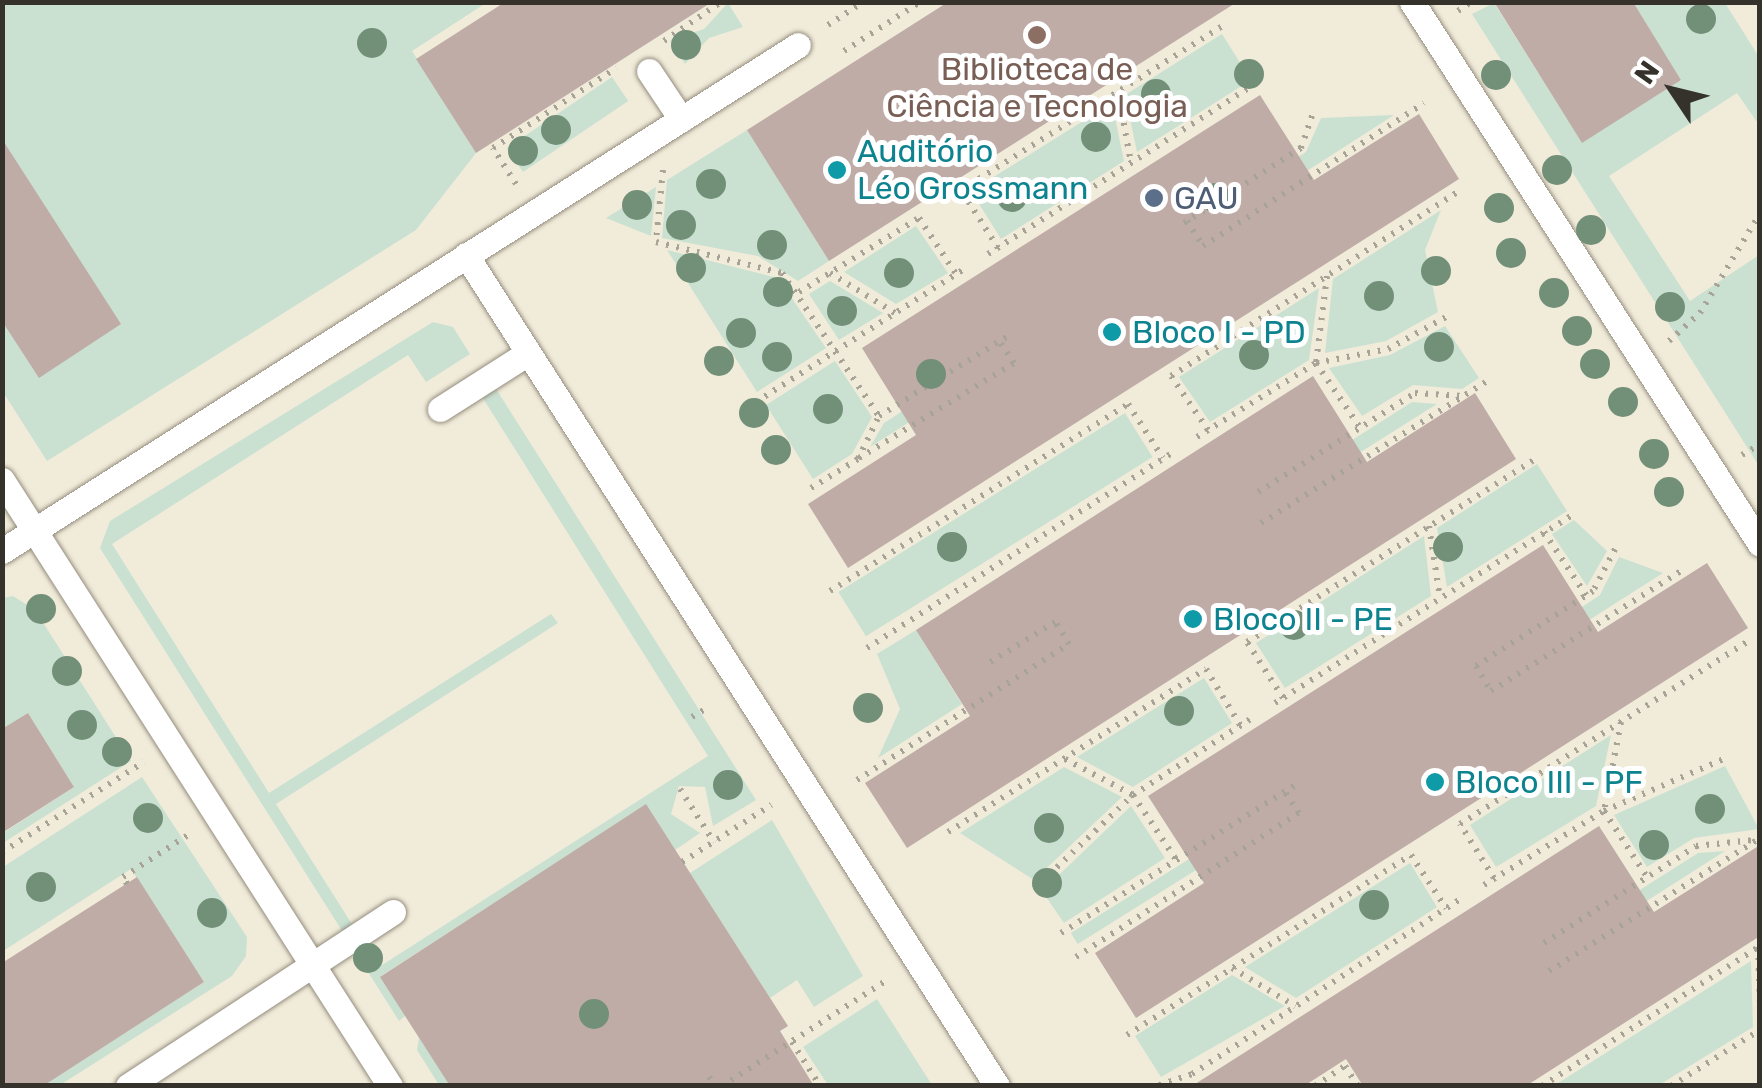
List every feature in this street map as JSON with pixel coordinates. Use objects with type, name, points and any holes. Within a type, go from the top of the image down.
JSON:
[{"type":"lane","points":[[1412,2],[1760,544]]},
{"type":"lane","points":[[2,552],[798,44]]},
{"type":"lane","points":[[649,71],[681,119]]},
{"type":"lane","points":[[466,255],[997,1086]]},
{"type":"lane","points":[[440,409],[528,353]]},
{"type":"lane","points":[[2,480],[390,1086]]},
{"type":"lane","points":[[128,1086],[393,912]]},
{"type":"path","points":[[671,52],[663,39],[721,2]]},
{"type":"path","points":[[828,25],[863,2]]},
{"type":"path","points":[[844,51],[920,2]]},
{"type":"path","points":[[1457,12],[1471,2]]},
{"type":"path","points":[[998,248],[962,190],[1224,25]]},
{"type":"path","points":[[516,184],[493,148],[618,68]]},
{"type":"path","points":[[988,254],[1260,82]]},
{"type":"path","points":[[1118,92],[1131,163]]},
{"type":"path","points":[[1314,110],[1301,148],[1185,222],[1202,246],[1424,104]]},
{"type":"path","points":[[663,164],[656,242],[757,262],[799,292],[880,416]]},
{"type":"path","points":[[1208,430],[1171,376],[1458,192]]},
{"type":"path","points":[[1668,342],[1700,312],[1760,212]]},
{"type":"path","points":[[799,292],[919,218],[956,274]]},
{"type":"path","points":[[756,402],[964,269]]},
{"type":"path","points":[[830,273],[896,312]]},
{"type":"path","points":[[1327,275],[1316,363],[1359,426]]},
{"type":"path","points":[[1197,437],[1316,363],[1388,349],[1448,316]]},
{"type":"path","points":[[858,459],[880,416],[1008,336]]},
{"type":"path","points":[[811,488],[1014,363],[999,341]]},
{"type":"path","points":[[1262,523],[1489,380]]},
{"type":"path","points":[[1258,492],[1415,392],[1464,396]]},
{"type":"path","points":[[830,591],[1128,404],[1163,458]]},
{"type":"path","points":[[1741,456],[1760,444]]},
{"type":"path","points":[[867,648],[1172,453]]},
{"type":"path","points":[[1283,698],[1247,642],[1538,457]]},
{"type":"path","points":[[1275,703],[1575,513]]},
{"type":"path","points":[[1429,526],[1440,598]]},
{"type":"path","points":[[1544,532],[1586,596]]},
{"type":"path","points":[[1615,549],[1586,596],[1476,666],[1491,691],[1684,569]]},
{"type":"path","points":[[857,780],[1069,644],[1055,622],[990,662]]},
{"type":"path","points":[[1494,878],[1460,824],[1752,639]]},
{"type":"path","points":[[948,832],[1206,669],[1240,725]]},
{"type":"path","points":[[692,718],[707,708]]},
{"type":"path","points":[[1034,889],[1133,795],[1252,718]]},
{"type":"path","points":[[1621,720],[1604,811],[1647,877]]},
{"type":"path","points":[[1484,885],[1604,811],[1728,757]]},
{"type":"path","points":[[1064,759],[1133,795],[1177,861]]},
{"type":"path","points":[[2,852],[145,761]]},
{"type":"path","points":[[1062,933],[1295,785]]},
{"type":"path","points":[[680,789],[714,842]]},
{"type":"path","points":[[1076,956],[1299,813],[1285,792]]},
{"type":"path","points":[[682,862],[772,805]]},
{"type":"path","points":[[126,884],[123,878],[192,832]]},
{"type":"path","points":[[1544,942],[1696,846],[1758,839]]},
{"type":"path","points":[[1549,971],[1758,839]]},
{"type":"path","points":[[1126,1035],[1412,855],[1446,908]]},
{"type":"path","points":[[1159,1084],[1192,1074],[1459,900]]},
{"type":"path","points":[[1759,946],[1760,1002]]},
{"type":"path","points":[[1542,1086],[1759,946]]},
{"type":"path","points":[[1232,968],[1295,1006]]},
{"type":"path","points":[[710,1077],[719,1086],[884,982]]},
{"type":"path","points":[[1671,1086],[1760,1030]]},
{"type":"path","points":[[792,1042],[820,1086]]},
{"type":"path","points":[[1314,1086],[1345,1066],[1358,1086]]},
{"type":"path","points":[[1192,1074],[1199,1086]]},
{"type":"green space","points":[[3,3],[486,3],[412,51],[476,153],[416,230],[47,461],[3,392]]},
{"type":"green space","points":[[728,3],[743,27],[709,38],[685,64],[670,40],[704,29]]},
{"type":"green space","points":[[1494,3],[1582,142],[1681,80],[1633,3],[1725,3],[1759,57],[1759,125],[1737,93],[1609,176],[1690,301],[1759,255],[1759,466],[1472,14]]},
{"type":"green space","points":[[1222,34],[1251,80],[1137,152],[1125,95]]},
{"type":"green space","points":[[612,77],[628,101],[523,172],[507,148]]},
{"type":"green space","points":[[1112,103],[1124,161],[1001,239],[971,191]]},
{"type":"green space","points":[[1394,115],[1206,236],[1197,223],[1306,152],[1321,118]]},
{"type":"green space","points":[[747,130],[829,261],[798,281],[758,256],[662,238],[667,180]]},
{"type":"green space","points":[[656,187],[651,236],[606,218]]},
{"type":"green space","points":[[1441,210],[1425,250],[1438,312],[1386,341],[1325,353],[1333,279]]},
{"type":"green space","points":[[916,226],[948,273],[896,304],[844,272]]},
{"type":"green space","points":[[667,250],[778,278],[826,348],[757,392]]},
{"type":"green space","points":[[830,281],[883,313],[839,340],[809,294]]},
{"type":"green space","points":[[1319,288],[1309,360],[1210,422],[1179,377]]},
{"type":"green space","points":[[433,322],[453,327],[470,354],[426,382],[408,355],[112,544],[269,793],[551,614],[558,623],[276,804],[379,967],[708,756],[479,392],[493,384],[756,800],[713,826],[705,787],[679,786],[671,814],[700,833],[675,850],[646,805],[381,976],[405,1016],[399,1021],[100,548],[110,521]]},
{"type":"green space","points":[[1445,326],[1479,378],[1462,389],[1413,385],[1362,416],[1329,368],[1390,355]]},
{"type":"green space","points":[[997,350],[1004,362],[870,447],[884,423]]},
{"type":"green space","points":[[835,361],[872,417],[852,454],[813,479],[766,405]]},
{"type":"green space","points":[[1412,402],[1437,404],[1259,516],[1261,498]]},
{"type":"green space","points":[[1125,413],[1153,457],[866,636],[838,592]]},
{"type":"green space","points":[[1537,464],[1567,511],[1447,587],[1437,528]]},
{"type":"green space","points":[[1574,520],[1607,551],[1587,586],[1552,534]]},
{"type":"green space","points":[[1424,536],[1431,596],[1285,688],[1256,643]]},
{"type":"green space","points":[[1619,557],[1663,573],[1495,680],[1488,669],[1600,595]]},
{"type":"green space","points":[[13,596],[35,610],[131,761],[3,843],[3,833],[74,787],[28,713],[3,729],[3,598]]},
{"type":"green space","points":[[916,630],[962,704],[878,758],[900,709],[877,654]]},
{"type":"green space","points":[[1204,678],[1232,723],[1133,787],[1077,757]]},
{"type":"green space","points":[[1611,735],[1596,806],[1496,867],[1470,825]]},
{"type":"green space","points":[[1725,766],[1759,829],[1694,838],[1647,867],[1614,815]]},
{"type":"green space","points":[[1064,767],[1122,797],[1034,880],[960,833]]},
{"type":"green space","points":[[142,777],[247,937],[246,956],[232,976],[60,1085],[43,1085],[204,982],[131,869],[3,951],[3,867]]},
{"type":"green space","points":[[1282,801],[1289,812],[1078,944],[1071,933]]},
{"type":"green space","points":[[1131,806],[1165,858],[1064,923],[1042,891]]},
{"type":"green space","points":[[772,820],[863,976],[814,1007],[797,980],[770,998],[690,873]]},
{"type":"green space","points":[[1725,851],[1545,966],[1547,949],[1698,853]]},
{"type":"green space","points":[[1410,863],[1437,907],[1296,998],[1245,967]]},
{"type":"green space","points":[[1751,961],[1753,1027],[1659,1085],[1555,1085]]},
{"type":"green space","points":[[1232,975],[1285,1006],[1161,1077],[1135,1036]]},
{"type":"green space","points":[[877,999],[932,1085],[828,1085],[803,1047]]},
{"type":"green space","points":[[419,1038],[450,1085],[439,1085],[417,1050]]},
{"type":"building","points":[[505,2],[712,2],[476,153],[416,59]]},
{"type":"building","points":[[948,2],[1237,2],[829,261],[747,130]]},
{"type":"building","points":[[1494,2],[1633,2],[1681,80],[1582,143]]},
{"type":"building","name":"Bloco I - PD","points":[[1260,95],[1314,180],[1419,114],[1459,179],[848,568],[808,504],[916,435],[862,348]]},
{"type":"building","points":[[2,139],[121,324],[39,378],[2,321]]},
{"type":"building","name":"Bloco II - PE","points":[[1313,376],[1367,462],[1475,393],[1516,459],[907,848],[865,783],[970,716],[916,630]]},
{"type":"building","name":"Bloco III - PF","points":[[1543,545],[1598,632],[1707,563],[1748,628],[1136,1018],[1095,953],[1204,883],[1148,796]]},
{"type":"building","points":[[28,713],[74,787],[2,833],[2,729]]},
{"type":"building","points":[[646,804],[788,1026],[780,1031],[814,1086],[450,1086],[380,977]]},
{"type":"building","points":[[1599,826],[1654,912],[1760,845],[1760,936],[1526,1086],[1363,1086],[1346,1059],[1304,1086],[1192,1086]]},
{"type":"building","points":[[137,877],[204,982],[43,1086],[2,1086],[2,963]]},
{"type":"place","name":"Biblioteca de Ciência e Tecnologia","points":[[1037,35]]},
{"type":"place","name":"Auditório Léo Grossmann","points":[[837,170]]},
{"type":"place","name":"GAU","points":[[1154,198]]},
{"type":"place","name":"Bloco I - PD","points":[[1112,332]]},
{"type":"place","name":"Bloco II - PE","points":[[1193,619]]},
{"type":"place","name":"Bloco III - PF","points":[[1435,782]]}]
